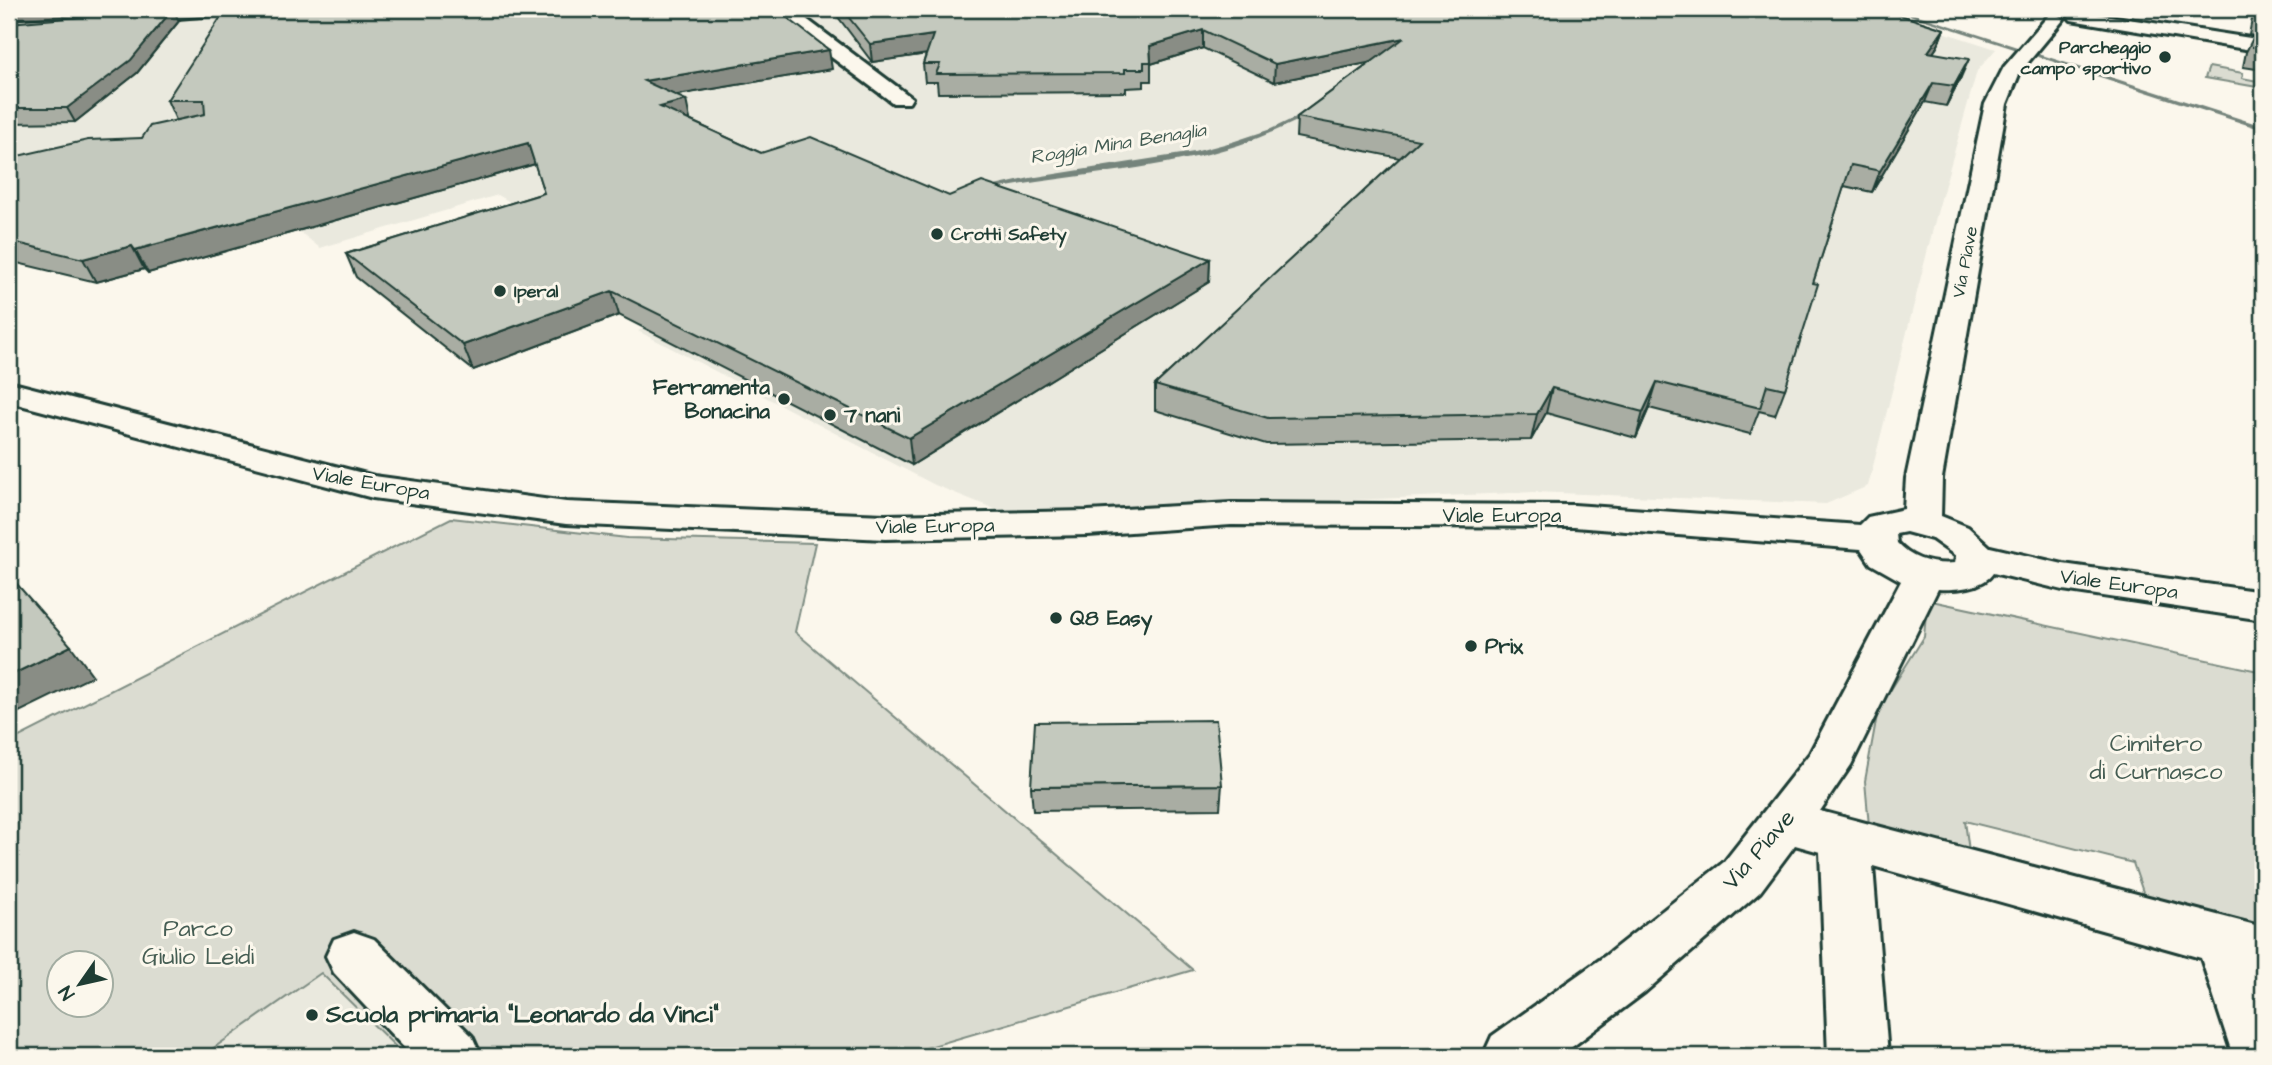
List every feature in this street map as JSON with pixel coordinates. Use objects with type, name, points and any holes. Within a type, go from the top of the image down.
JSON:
[{"type":"street","points":[[103,20],[223,9]]},
{"type":"street","points":[[784,9],[793,20],[901,98]]},
{"type":"street","points":[[2054,13],[2074,20],[2077,16],[2263,46]]},
{"type":"street","name":"Via Piave","points":[[1922,523],[1924,478],[1996,104],[2011,71],[2054,13]]},
{"type":"street","name":"Viale Europa","points":[[9,392],[373,487],[566,513],[885,527],[1088,523],[1231,514],[1574,516],[1874,538],[1876,530],[1882,524],[1906,520],[1950,533],[1976,556],[2063,577],[2263,606]]},
{"type":"street","points":[[1874,538],[1885,554],[1896,562],[1925,575],[1954,578],[1966,575],[1974,570],[1976,556]]},
{"type":"street","name":"Via Piave","points":[[1513,1056],[1625,974],[1742,877],[1827,765],[1925,575]]},
{"type":"street","points":[[1786,822],[2243,946],[2263,1056]]},
{"type":"street","points":[[1846,838],[1858,1056]]},
{"type":"street","points":[[354,956],[451,1056]]},
{"type":"shaded area","points":[[9,9],[150,9],[141,20],[274,9],[1871,9],[1996,49],[1977,71],[1937,213],[1868,486],[1826,504],[1534,492],[1010,515],[935,485],[638,331],[690,306],[498,195],[320,248],[179,134],[9,162]]},
{"type":"shaded area","name":"Scuola primaria \"Leonardo da Vinci\"","points":[[321,973],[405,1056],[202,1056]]},
{"type":"green space","points":[[2209,67],[2243,73],[2242,78],[2263,82],[2263,88],[2205,78]]},
{"type":"green space","name":"Parco Giulio Leidi","points":[[451,518],[627,538],[815,543],[795,632],[1193,970],[898,1056],[405,1056],[321,973],[202,1056],[9,1056],[9,742]]},
{"type":"green space","name":"Cimitero di Curnasco","points":[[1927,600],[2263,672],[2263,925],[2144,895],[2133,863],[1965,821],[1969,851],[1869,826],[1865,781],[1878,710],[1924,637]]},
{"type":"building","points":[[173,9],[131,60],[67,108],[9,108],[9,23]]},
{"type":"building","points":[[226,9],[776,9],[829,50],[644,81],[686,100],[660,107],[761,153],[811,137],[949,196],[982,182],[1210,259],[909,438],[612,291],[463,345],[346,254],[544,193],[528,143],[135,250],[132,246],[83,259],[9,241],[9,158],[88,140],[142,138],[150,126],[205,114],[204,100],[167,100]]},
{"type":"building","points":[[842,9],[1881,9],[1944,29],[1928,52],[1969,59],[1954,86],[1933,83],[1880,171],[1851,165],[1813,283],[1818,284],[1785,389],[1767,385],[1760,408],[1657,382],[1643,412],[1552,388],[1537,414],[1268,418],[1155,385],[1419,140],[1297,117],[1404,38],[1275,64],[1203,30],[1150,46],[1151,62],[1144,62],[1144,69],[1125,69],[1125,73],[936,74],[940,64],[923,64],[933,35],[870,44]]},
{"type":"building","points":[[2256,33],[2263,34],[2263,49],[2253,47]]},
{"type":"building","points":[[9,575],[71,646],[9,676]]},
{"type":"building","points":[[1216,720],[1222,785],[1031,787],[1035,722]]},
{"type":"waterway","points":[[1894,9],[2263,128]]},
{"type":"waterway","name":"Roggia Mina Benaglia","points":[[990,188],[1194,154],[1234,144],[1311,112]]},
{"type":"place","name":"Parcheggio campo sportivo","points":[[2165,57]]},
{"type":"place","name":"Crotti Safety","points":[[937,234]]},
{"type":"place","name":"Iperal","points":[[500,291]]},
{"type":"place","name":"Ferramenta Bonacina","points":[[784,399]]},
{"type":"place","name":"7 nani","points":[[830,415]]},
{"type":"place","name":"Q8 Easy","points":[[1056,618]]},
{"type":"place","name":"Prix","points":[[1471,646]]},
{"type":"place","name":"Scuola primaria \"Leonardo da Vinci\"","points":[[312,1015]]}]
